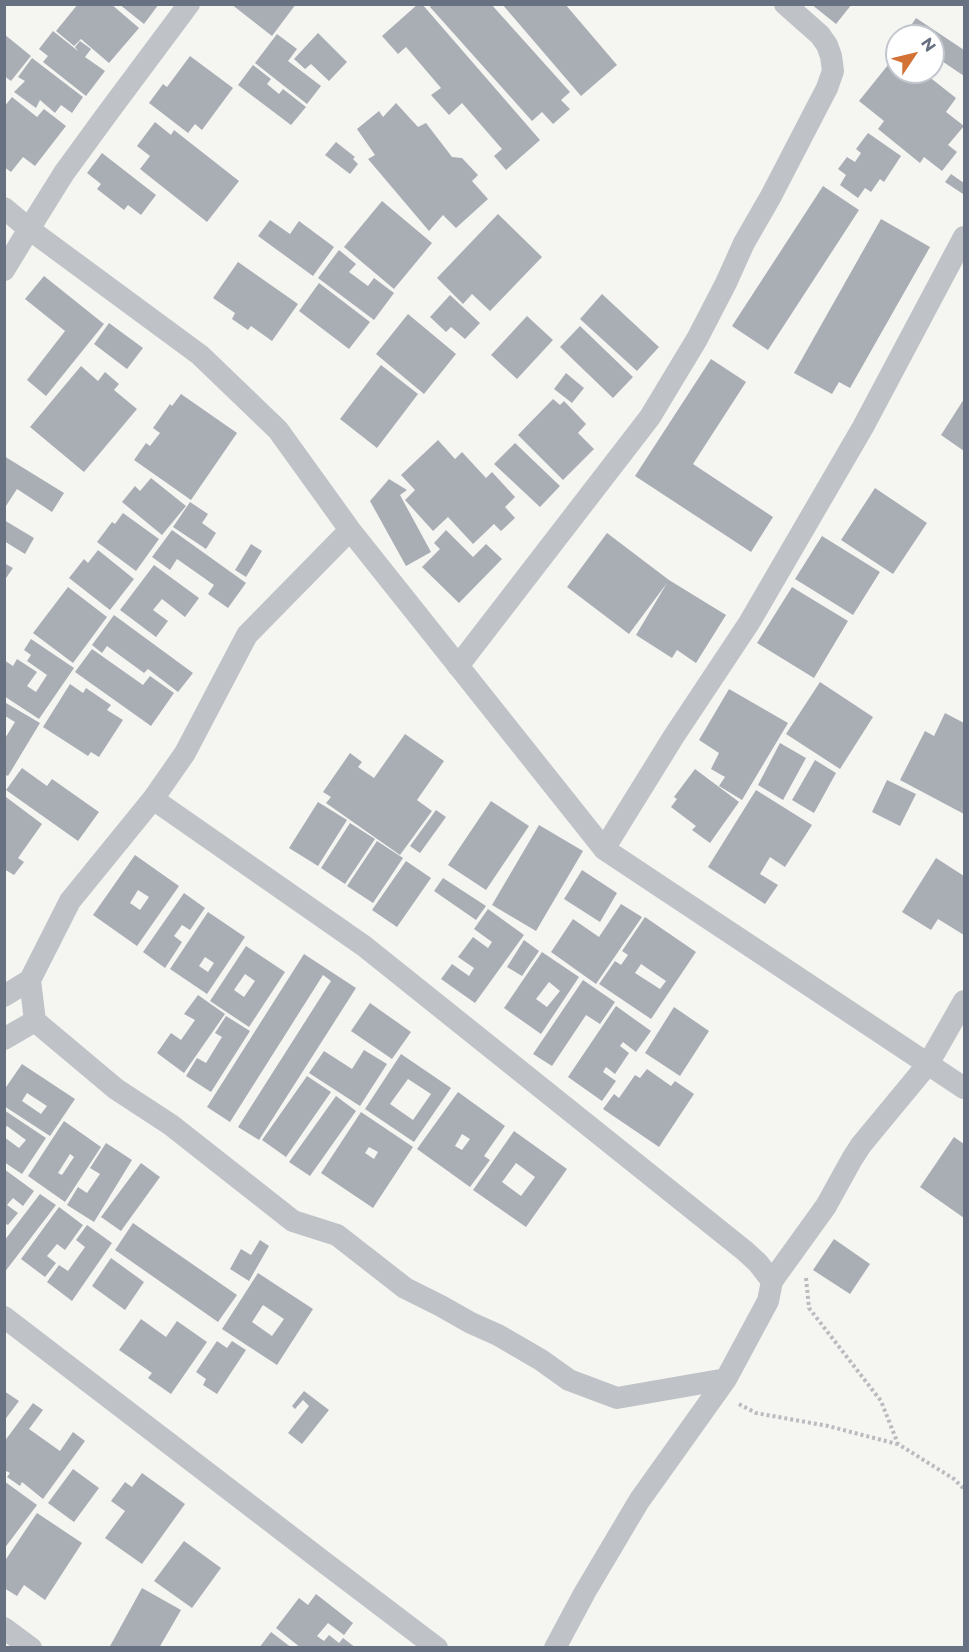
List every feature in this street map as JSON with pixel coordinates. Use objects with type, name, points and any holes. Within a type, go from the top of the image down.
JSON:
[{"type":"street","points":[[4,270],[51,194],[189,4]]},
{"type":"street","points":[[458,666],[650,417],[697,339],[744,243],[827,88],[833,71],[827,45],[820,35],[784,4]]},
{"type":"street","points":[[4,208],[200,355],[278,430],[350,530],[604,849],[964,1088]]},
{"type":"street","points":[[604,849],[674,736],[749,622],[863,427],[964,237]]},
{"type":"street","points":[[4,996],[30,980],[70,901],[153,799],[185,753],[248,635],[350,530]]},
{"type":"street","points":[[153,799],[364,946],[745,1251],[772,1281]]},
{"type":"street","points":[[30,980],[34,1021],[116,1089],[171,1125],[292,1221],[337,1235],[405,1288],[498,1335],[541,1360],[569,1380],[617,1398],[726,1379]]},
{"type":"street","points":[[555,1647],[639,1501],[726,1379],[768,1302],[772,1281],[826,1206],[861,1145],[928,1064],[964,1001]]},
{"type":"street","points":[[4,1039],[34,1021]]},
{"type":"street","points":[[4,1317],[437,1647]]},
{"type":"street","points":[[4,1628],[31,1647]]},
{"type":"path","points":[[798,1246],[810,1308],[881,1401],[898,1444]]},
{"type":"path","points":[[711,1399],[729,1399],[756,1413],[828,1426],[898,1444],[954,1479],[964,1489]]},
{"type":"building","points":[[78,4],[111,4],[139,28],[109,63],[81,39],[74,46],[56,31]]},
{"type":"building","points":[[119,4],[159,4],[144,24]]},
{"type":"building","points":[[231,4],[296,4],[272,36]]},
{"type":"building","points":[[418,4],[422,4],[540,140],[506,170],[494,156],[502,149],[462,103],[449,115],[431,95],[441,88],[406,47],[398,54],[382,36]]},
{"type":"building","points":[[432,4],[491,4],[570,92],[561,100],[570,109],[553,124],[542,112],[532,121],[430,7]]},
{"type":"building","points":[[502,4],[565,4],[617,65],[581,96]]},
{"type":"building","points":[[811,4],[852,4],[836,24]]},
{"type":"building","points":[[916,18],[925,24],[912,24]]},
{"type":"building","points":[[53,31],[78,51],[75,47],[80,41],[91,49],[85,57],[105,71],[86,96],[43,62],[48,56],[39,49]]},
{"type":"building","points":[[318,33],[347,62],[329,81],[311,64],[305,69],[294,59]]},
{"type":"building","points":[[4,34],[31,56],[11,81],[4,76]]},
{"type":"building","points":[[277,34],[297,49],[288,61],[321,86],[307,104],[255,63]]},
{"type":"building","points":[[945,37],[964,50],[964,76],[945,63]]},
{"type":"building","points":[[190,56],[233,88],[202,130],[195,124],[188,133],[149,103],[163,84],[167,87]]},
{"type":"building","points":[[32,58],[83,97],[72,113],[61,105],[55,113],[40,100],[36,108],[14,92],[25,81],[18,77]]},
{"type":"building","points":[[253,65],[271,79],[267,84],[279,94],[283,89],[306,107],[291,125],[238,85]]},
{"type":"building","points":[[885,69],[885,84],[938,84],[956,98],[946,112],[964,126],[948,145],[957,152],[942,171],[924,157],[920,163],[878,129],[884,121],[859,101]]},
{"type":"building","points":[[12,97],[37,117],[44,109],[66,126],[35,166],[23,157],[11,172],[4,167],[4,107]]},
{"type":"building","points":[[396,103],[418,127],[426,123],[452,157],[462,158],[478,175],[472,181],[488,199],[456,228],[443,215],[429,231],[368,159],[375,155],[357,129],[379,111],[383,117]]},
{"type":"building","points":[[155,122],[171,135],[174,130],[239,181],[207,222],[140,169],[150,156],[137,146]]},
{"type":"building","points":[[868,133],[901,156],[884,182],[880,179],[871,192],[865,188],[858,198],[840,185],[846,175],[838,169],[847,157],[855,162],[861,153],[856,149]]},
{"type":"building","points":[[336,142],[355,157],[353,159],[358,164],[350,174],[325,155]]},
{"type":"building","points":[[102,153],[156,195],[141,215],[128,205],[124,210],[97,189],[101,184],[87,173]]},
{"type":"building","points":[[951,174],[964,183],[963,194],[945,182]]},
{"type":"building","points":[[823,186],[859,210],[768,350],[732,326]]},
{"type":"building","points":[[382,201],[432,243],[394,289],[344,247]]},
{"type":"building","points":[[498,214],[542,257],[490,311],[472,294],[463,304],[437,278]]},
{"type":"building","points":[[881,219],[930,247],[850,388],[839,382],[832,394],[794,373]]},
{"type":"building","points":[[270,220],[290,234],[299,221],[334,247],[313,276],[258,236]]},
{"type":"building","points":[[339,250],[356,264],[349,272],[368,286],[374,278],[394,293],[374,320],[318,278]]},
{"type":"building","points":[[238,262],[298,304],[272,341],[251,326],[248,330],[232,319],[235,313],[213,298]]},
{"type":"building","points":[[44,276],[104,324],[46,396],[27,380],[65,331],[25,299]]},
{"type":"building","points":[[319,283],[370,322],[349,349],[299,311]]},
{"type":"building","points":[[602,294],[659,347],[637,371],[580,319]]},
{"type":"building","points":[[450,295],[480,323],[465,339],[451,327],[446,332],[430,317]]},
{"type":"building","points":[[408,314],[456,354],[424,394],[376,354]]},
{"type":"building","points":[[527,316],[553,340],[517,379],[491,355]]},
{"type":"building","points":[[109,323],[143,348],[127,369],[94,344]]},
{"type":"building","points":[[580,326],[633,377],[613,398],[560,347]]},
{"type":"building","points":[[711,359],[746,382],[693,464],[773,517],[751,552],[635,476]]},
{"type":"building","points":[[381,365],[418,394],[377,448],[340,419]]},
{"type":"building","points":[[81,366],[98,381],[105,372],[119,384],[114,390],[137,409],[84,472],[30,427]]},
{"type":"building","points":[[566,373],[584,388],[572,403],[554,389]]},
{"type":"building","points":[[181,394],[237,433],[191,500],[134,460],[146,443],[150,446],[160,433],[153,428],[170,404],[172,406]]},
{"type":"building","points":[[553,399],[560,405],[564,401],[586,424],[578,433],[594,449],[563,480],[518,435]]},
{"type":"building","points":[[964,399],[964,451],[941,435]]},
{"type":"building","points":[[438,440],[455,459],[462,452],[486,478],[492,472],[515,497],[505,507],[515,518],[501,531],[494,524],[473,544],[448,517],[433,531],[405,500],[415,490],[401,475]]},
{"type":"building","points":[[515,443],[560,486],[540,507],[494,464]]},
{"type":"building","points":[[4,456],[64,493],[52,512],[17,489],[4,509]]},
{"type":"building","points":[[151,478],[186,506],[162,535],[122,502],[135,486],[140,491]]},
{"type":"building","points":[[389,479],[407,490],[400,495],[431,552],[406,566],[370,501]]},
{"type":"building","points":[[875,488],[927,523],[893,574],[841,540]]},
{"type":"building","points":[[190,502],[208,514],[202,523],[216,533],[206,549],[173,527]]},
{"type":"building","points":[[123,513],[159,539],[136,571],[97,542],[112,522],[115,524]]},
{"type":"building","points":[[4,520],[34,538],[25,554],[4,541]]},
{"type":"building","points":[[172,530],[246,583],[228,608],[208,594],[214,585],[177,559],[170,570],[152,557]]},
{"type":"building","points":[[446,530],[473,557],[486,544],[502,559],[459,603],[422,567],[440,549],[434,543]]},
{"type":"building","points":[[607,533],[669,580],[726,615],[696,663],[677,650],[672,658],[636,635],[667,583],[629,634],[567,587]]},
{"type":"building","points":[[822,536],[880,572],[853,615],[795,579]]},
{"type":"building","points":[[251,544],[262,551],[246,577],[235,570]]},
{"type":"building","points":[[98,550],[134,579],[110,610],[69,578],[84,559],[88,563]]},
{"type":"building","points":[[4,563],[13,568],[4,581]]},
{"type":"building","points":[[154,565],[199,598],[185,617],[162,599],[153,610],[168,621],[156,637],[120,610]]},
{"type":"building","points":[[68,587],[107,617],[73,663],[33,633]]},
{"type":"building","points":[[792,587],[848,621],[814,678],[757,643]]},
{"type":"building","points":[[114,615],[193,673],[178,692],[148,669],[144,673],[107,646],[102,653],[92,645]]},
{"type":"building","points":[[31,639],[74,668],[39,719],[4,696],[4,660],[13,666],[17,659],[37,672],[27,686],[36,692],[47,675],[27,661],[31,655],[24,650]]},
{"type":"building","points":[[92,649],[143,685],[150,676],[174,693],[151,726],[75,672]]},
{"type":"building","points":[[820,682],[873,717],[840,769],[786,734]]},
{"type":"building","points":[[70,684],[83,693],[86,688],[111,705],[107,710],[123,720],[99,757],[91,752],[88,756],[43,727]]},
{"type":"building","points":[[729,689],[788,723],[742,800],[719,786],[725,777],[711,769],[719,753],[699,740]]},
{"type":"building","points":[[6,703],[40,723],[8,776],[4,774],[4,740],[15,722],[5,716]]},
{"type":"building","points":[[945,713],[964,723],[964,814],[900,780],[925,731],[934,736]]},
{"type":"building","points":[[405,734],[444,761],[417,800],[432,811],[400,855],[326,803],[331,797],[323,792],[350,753],[362,762],[358,767],[374,778]]},
{"type":"building","points":[[780,743],[806,758],[783,800],[758,785]]},
{"type":"building","points":[[815,760],[836,773],[814,813],[792,800]]},
{"type":"building","points":[[22,768],[47,786],[52,779],[99,812],[78,841],[6,790]]},
{"type":"building","points":[[695,769],[739,802],[710,843],[692,830],[696,826],[671,807],[677,799],[674,797]]},
{"type":"building","points":[[887,780],[916,794],[900,826],[872,812]]},
{"type":"building","points":[[756,790],[812,825],[785,867],[770,857],[760,874],[778,885],[765,904],[708,867]]},
{"type":"building","points":[[6,797],[42,824],[18,858],[24,862],[14,875],[4,869],[4,799]]},
{"type":"building","points":[[491,801],[529,826],[486,890],[448,865]]},
{"type":"building","points":[[318,802],[347,820],[318,866],[289,848]]},
{"type":"building","points":[[436,810],[446,817],[420,853],[410,846]]},
{"type":"building","points":[[350,823],[375,839],[345,884],[321,868]]},
{"type":"building","points":[[539,825],[583,851],[536,931],[492,905]]},
{"type":"building","points":[[377,841],[403,858],[373,903],[347,886]]},
{"type":"building","points":[[135,855],[179,886],[137,946],[93,915]],"holes":[[[138,890],[149,897],[140,910],[130,903]]]},
{"type":"building","points":[[936,858],[964,876],[964,935],[938,919],[931,930],[902,912]]},
{"type":"building","points":[[406,861],[431,878],[397,927],[372,910]]},
{"type":"building","points":[[582,870],[617,893],[600,922],[564,899]]},
{"type":"building","points":[[443,878],[486,906],[476,920],[434,891]]},
{"type":"building","points":[[184,893],[205,908],[190,930],[182,925],[174,936],[182,942],[165,968],[143,952]]},
{"type":"building","points":[[621,904],[642,917],[596,984],[551,952],[573,919],[599,937]]},
{"type":"building","points":[[488,909],[524,935],[475,1003],[441,979],[452,964],[469,976],[474,968],[458,957],[473,937],[488,948],[492,942],[474,929]]},
{"type":"building","points":[[208,912],[245,937],[207,994],[170,969]],"holes":[[[205,957],[214,963],[208,972],[199,966]]]},
{"type":"building","points":[[645,917],[696,952],[651,1019],[599,984],[615,961],[621,965],[628,955],[622,951]],"holes":[[[641,964],[666,981],[660,989],[635,973]]]},
{"type":"building","points":[[524,940],[539,951],[522,976],[507,967]]},
{"type":"building","points":[[246,946],[285,972],[249,1027],[210,1001]],"holes":[[[245,974],[255,981],[244,997],[234,990]]]},
{"type":"building","points":[[542,952],[579,977],[541,1034],[504,1008]],"holes":[[[549,982],[560,991],[547,1007],[536,999]]]},
{"type":"building","points":[[304,954],[356,988],[259,1140],[238,1127],[331,981],[323,975],[230,1122],[207,1107]]},
{"type":"building","points":[[583,980],[615,1002],[600,1024],[586,1015],[552,1066],[533,1054]]},
{"type":"building","points":[[198,995],[225,1014],[184,1073],[157,1053],[171,1033],[181,1040],[195,1020],[184,1014]]},
{"type":"building","points":[[370,1003],[411,1032],[392,1059],[351,1031]]},
{"type":"building","points":[[616,1006],[651,1031],[636,1052],[623,1042],[620,1046],[629,1053],[615,1074],[606,1067],[603,1072],[616,1081],[602,1101],[568,1077]]},
{"type":"building","points":[[674,1007],[709,1031],[680,1076],[645,1053]]},
{"type":"building","points":[[226,1016],[250,1031],[211,1092],[186,1076],[197,1058],[206,1063],[222,1037],[215,1033]]},
{"type":"building","points":[[364,1050],[387,1064],[360,1106],[309,1073],[324,1051],[352,1069]]},
{"type":"building","points":[[401,1054],[451,1088],[414,1142],[365,1109]],"holes":[[[408,1079],[431,1094],[413,1120],[390,1104]]]},
{"type":"building","points":[[22,1064],[75,1099],[50,1136],[4,1106],[4,1090]],"holes":[[[27,1093],[47,1106],[41,1114],[22,1101]]]},
{"type":"building","points":[[647,1069],[671,1086],[675,1081],[694,1094],[659,1147],[603,1109],[614,1094],[619,1098],[635,1075],[640,1078]]},
{"type":"building","points":[[307,1076],[331,1092],[286,1157],[262,1140]]},
{"type":"building","points":[[458,1092],[505,1126],[484,1156],[490,1160],[470,1187],[417,1149]],"holes":[[[462,1134],[470,1139],[462,1150],[455,1146]]]},
{"type":"building","points":[[336,1096],[356,1111],[310,1176],[289,1162]]},
{"type":"building","points":[[4,1110],[46,1138],[22,1174],[4,1162],[4,1137],[19,1148],[26,1140],[7,1126],[4,1129]]},
{"type":"building","points":[[361,1112],[413,1147],[373,1208],[321,1173]],"holes":[[[369,1147],[378,1152],[374,1159],[365,1153]]]},
{"type":"building","points":[[64,1121],[101,1147],[65,1202],[28,1176]],"holes":[[[70,1154],[74,1157],[62,1175],[58,1173]]]},
{"type":"building","points":[[514,1131],[567,1169],[526,1227],[473,1190]],"holes":[[[516,1163],[535,1177],[521,1196],[502,1182]]]},
{"type":"building","points":[[954,1137],[964,1144],[964,1218],[920,1187]]},
{"type":"building","points":[[106,1143],[132,1160],[94,1222],[67,1205],[78,1187],[87,1193],[100,1174],[90,1168]]},
{"type":"building","points":[[141,1163],[160,1177],[121,1231],[101,1217]]},
{"type":"building","points":[[4,1169],[34,1191],[23,1206],[13,1198],[7,1205],[18,1213],[8,1225],[4,1225]]},
{"type":"building","points":[[40,1194],[56,1205],[4,1273],[4,1241]]},
{"type":"building","points":[[59,1207],[83,1225],[65,1250],[57,1244],[47,1256],[56,1263],[45,1277],[21,1259]]},
{"type":"building","points":[[133,1223],[237,1295],[218,1322],[115,1250]]},
{"type":"building","points":[[87,1225],[112,1243],[72,1301],[47,1282],[59,1265],[68,1271],[85,1247],[76,1240]]},
{"type":"building","points":[[834,1239],[870,1264],[850,1294],[813,1270]]},
{"type":"building","points":[[260,1240],[269,1246],[249,1281],[230,1269],[241,1249],[251,1255]]},
{"type":"building","points":[[111,1258],[144,1282],[125,1310],[92,1286]]},
{"type":"building","points":[[258,1273],[313,1309],[277,1365],[222,1329]],"holes":[[[263,1305],[284,1319],[272,1336],[252,1322]]]},
{"type":"building","points":[[141,1319],[166,1337],[177,1321],[207,1342],[171,1394],[148,1378],[152,1373],[119,1350]]},
{"type":"building","points":[[217,1341],[227,1348],[232,1341],[246,1350],[217,1394],[203,1385],[206,1379],[196,1372]]},
{"type":"building","points":[[4,1391],[19,1401],[4,1421]]},
{"type":"building","points":[[304,1391],[329,1410],[302,1444],[288,1433],[309,1406],[303,1400],[295,1409],[292,1406]]},
{"type":"building","points":[[33,1403],[43,1410],[29,1429],[60,1451],[73,1432],[85,1441],[43,1499],[22,1482],[20,1486],[7,1477],[10,1473],[4,1470],[4,1442]]},
{"type":"building","points":[[73,1469],[99,1488],[74,1522],[48,1503]]},
{"type":"building","points":[[142,1473],[185,1504],[142,1564],[105,1538],[125,1511],[111,1501],[125,1482],[132,1487]]},
{"type":"building","points":[[4,1481],[37,1505],[4,1549]]},
{"type":"building","points":[[37,1513],[82,1543],[45,1600],[24,1585],[17,1596],[4,1588],[4,1562]]},
{"type":"building","points":[[184,1541],[221,1568],[192,1608],[154,1581]]},
{"type":"building","points":[[142,1588],[181,1610],[159,1648],[109,1648]]},
{"type":"building","points":[[316,1594],[353,1623],[344,1635],[328,1623],[317,1636],[324,1641],[329,1635],[339,1643],[343,1638],[356,1648],[301,1648],[276,1628],[299,1598],[308,1605]]},
{"type":"building","points":[[271,1632],[292,1648],[259,1648]]}]
